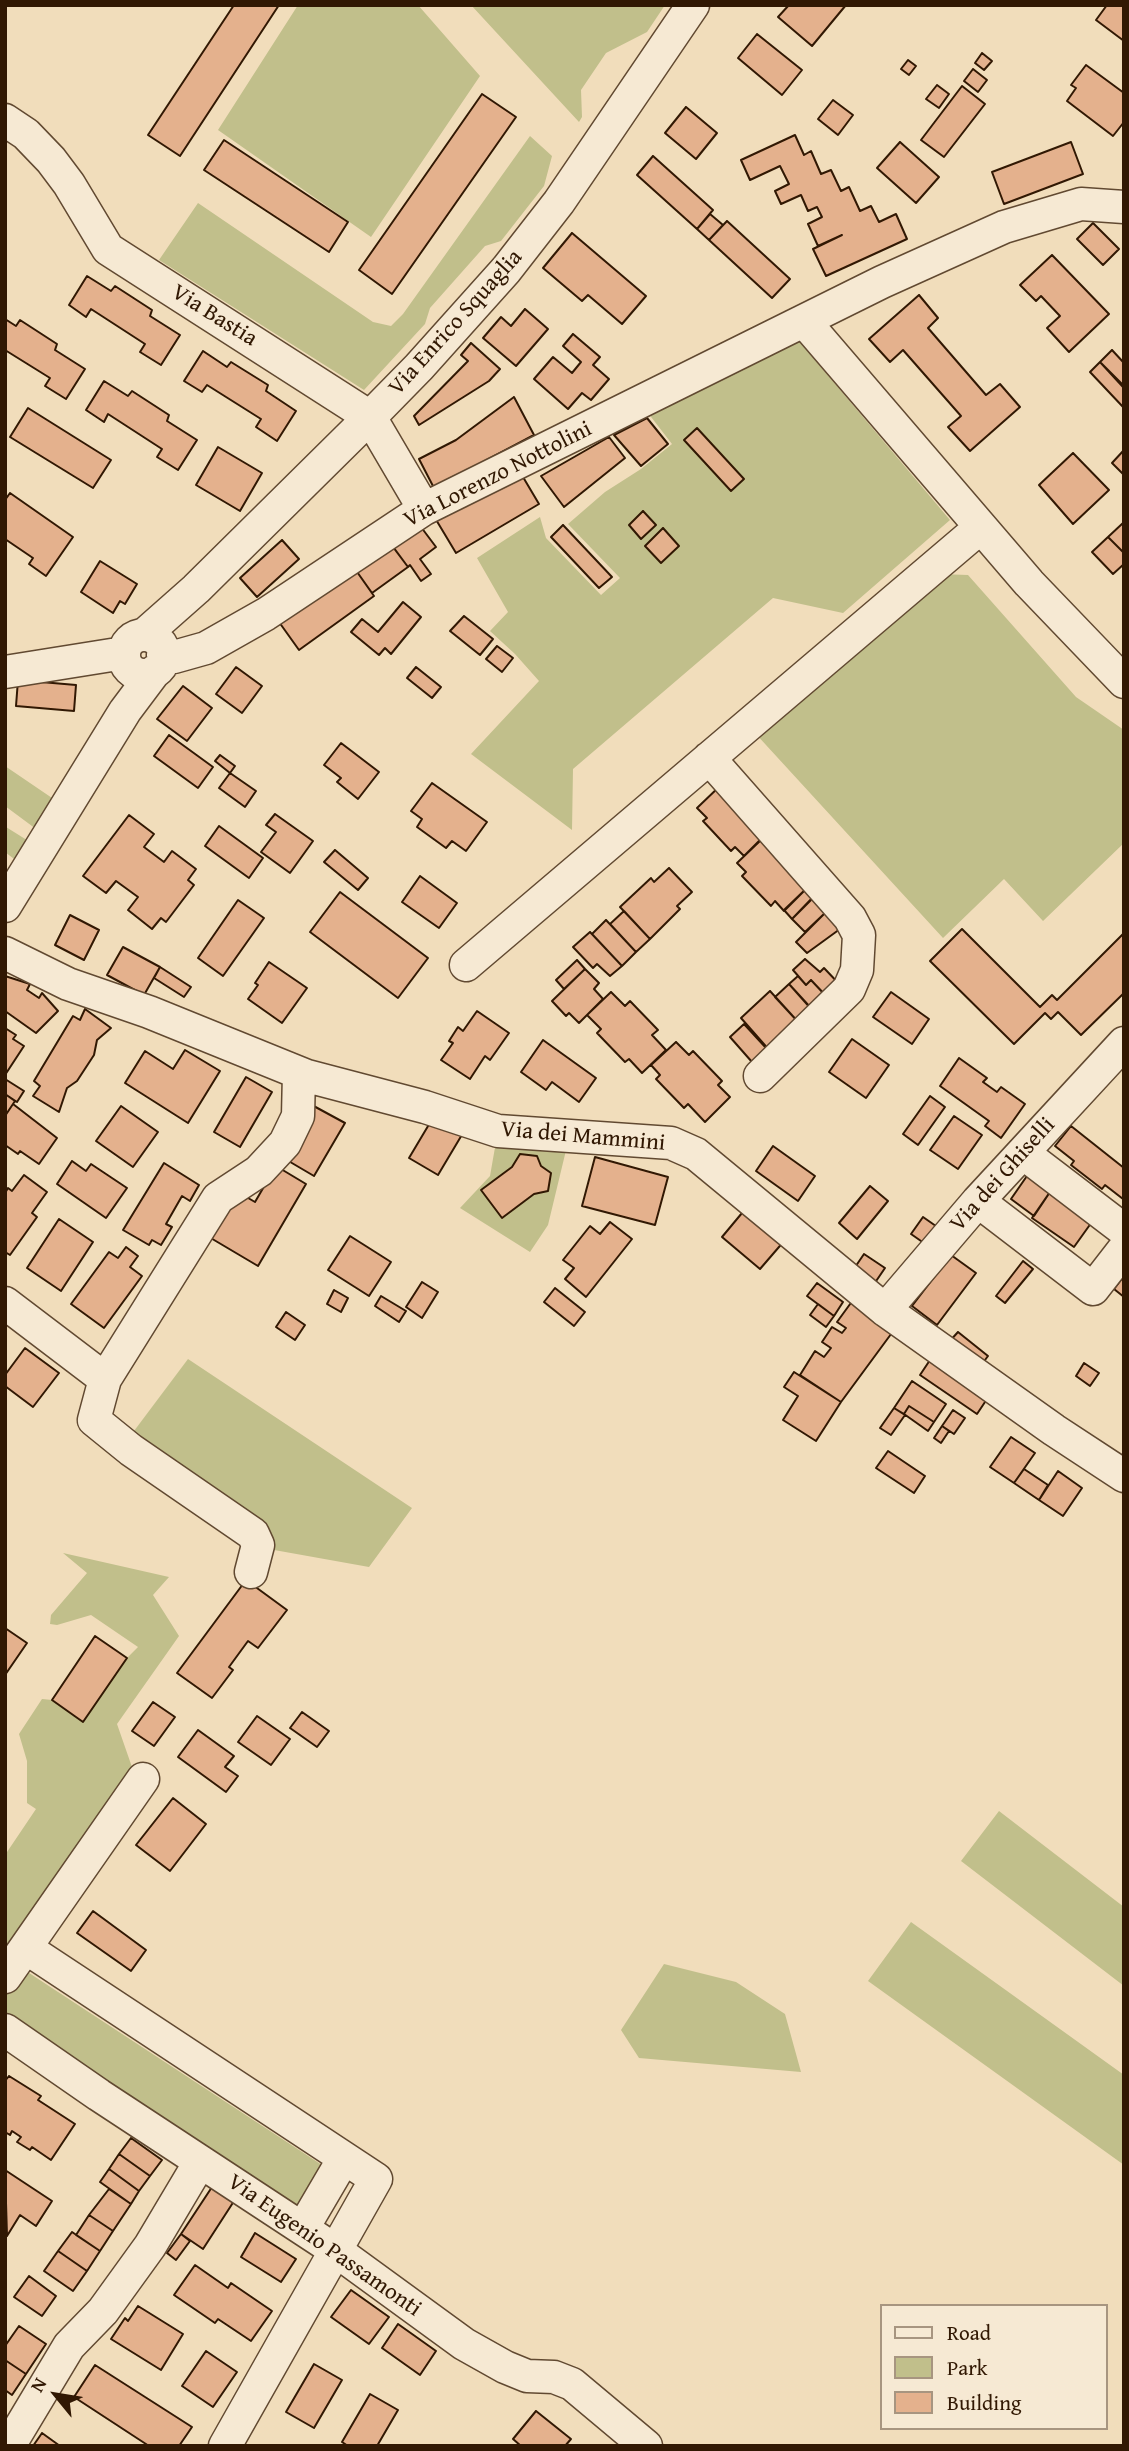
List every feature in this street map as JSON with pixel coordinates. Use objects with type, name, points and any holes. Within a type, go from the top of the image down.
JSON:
[{"type":"street","name":"Via Enrico Squaglia","points":[[146,654],[178,606],[370,417],[506,270],[559,202],[693,5]]},
{"type":"street","name":"Via Bastia","points":[[5,120],[26,134],[51,160],[69,184],[108,249],[370,417],[424,509]]},
{"type":"street","name":"Via Lorenzo Nottolini","points":[[5,672],[49,664],[146,654],[174,657],[206,649],[266,614],[424,509],[882,282],[1004,227],[1081,204],[1124,206]]},
{"type":"street","points":[[805,322],[1030,583],[1124,682]]},
{"type":"street","points":[[466,965],[981,527]]},
{"type":"street","points":[[5,906],[125,711],[129,689],[146,654]]},
{"type":"street","points":[[709,758],[850,918],[859,935],[857,971],[849,989],[760,1076]]},
{"type":"street","name":"Via dei Mammini","points":[[5,953],[68,984],[149,1012],[299,1073],[425,1107],[498,1131],[671,1143],[696,1154],[885,1310],[1054,1430],[1124,1476]]},
{"type":"street","name":"Via dei Ghiselli","points":[[885,1310],[978,1201],[1124,1043]]},
{"type":"street","points":[[251,1572],[258,1545],[253,1534],[131,1450],[94,1420],[105,1379],[218,1198],[259,1171],[285,1143],[298,1116],[299,1073]]},
{"type":"street","points":[[1023,1153],[1124,1230]]},
{"type":"street","points":[[978,1201],[1093,1289],[1124,1249]]},
{"type":"street","points":[[5,1303],[105,1379]]},
{"type":"street","points":[[5,1977],[143,1779]]},
{"type":"street","points":[[26,1948],[376,2179],[225,2446]]},
{"type":"street","name":"Via Eugenio Passamonti","points":[[5,2030],[303,2228],[464,2344],[527,2376],[554,2377],[572,2384],[646,2446]]},
{"type":"street","points":[[303,2228],[344,2158]]},
{"type":"street","points":[[9,2446],[69,2346],[103,2311],[142,2257],[200,2162]]},
{"type":"green space","points":[[298,5],[418,5],[480,76],[371,237],[218,130]]},
{"type":"green space","points":[[471,5],[665,5],[647,32],[606,53],[581,90],[582,117],[579,122]]},
{"type":"green space","points":[[530,136],[552,156],[544,186],[501,241],[485,246],[430,308],[425,324],[364,390],[159,260],[198,203],[373,322],[391,326],[403,314]]},
{"type":"green space","points":[[798,340],[950,520],[843,613],[773,598],[573,769],[572,830],[471,754],[539,681],[490,631],[508,612],[477,558],[540,517],[546,538],[601,595],[620,578],[568,524],[605,492],[641,469],[672,444],[648,413]]},
{"type":"green space","points":[[939,574],[968,575],[1076,697],[1124,730],[1124,843],[1043,921],[1004,879],[943,938],[755,733]]},
{"type":"green space","points":[[5,766],[55,800],[36,829],[5,806]]},
{"type":"green space","points":[[6,827],[30,842],[18,862],[5,852]]},
{"type":"green space","points":[[497,1136],[568,1142],[548,1225],[530,1252],[460,1208],[490,1176]]},
{"type":"green space","points":[[188,1359],[412,1508],[369,1567],[263,1548],[128,1439]]},
{"type":"green space","points":[[63,1553],[169,1577],[153,1595],[179,1636],[117,1724],[133,1770],[5,1949],[5,1855],[36,1809],[27,1803],[27,1761],[19,1734],[42,1699],[52,1700],[83,1722],[127,1658],[138,1647],[91,1615],[57,1625],[50,1624],[51,1615],[87,1573]]},
{"type":"green space","points":[[999,1811],[1124,1907],[1124,1986],[961,1861]]},
{"type":"green space","points":[[911,1922],[1124,2075],[1124,2165],[868,1981]]},
{"type":"green space","points":[[664,1964],[736,1982],[785,2014],[801,2072],[639,2058],[621,2030]]},
{"type":"green space","points":[[23,1969],[325,2167],[299,2215],[5,2018],[5,1996]]},
{"type":"building","points":[[234,5],[279,5],[180,156],[148,135]]},
{"type":"building","points":[[789,5],[846,5],[812,46],[778,17]]},
{"type":"building","points":[[1107,5],[1124,6],[1124,41],[1096,20]]},
{"type":"building","points":[[757,34],[802,70],[782,95],[738,58]]},
{"type":"building","points":[[982,53],[992,61],[984,70],[975,63]]},
{"type":"building","points":[[908,60],[916,66],[909,75],[901,69]]},
{"type":"building","points":[[1086,65],[1124,93],[1124,122],[1113,136],[1067,101],[1076,88],[1071,85]]},
{"type":"building","points":[[973,69],[987,80],[978,92],[964,81]]},
{"type":"building","points":[[937,85],[949,94],[939,108],[926,99]]},
{"type":"building","points":[[962,86],[985,104],[944,157],[921,140]]},
{"type":"building","points":[[482,94],[516,117],[392,294],[359,270]]},
{"type":"building","points":[[833,100],[853,115],[838,135],[818,119]]},
{"type":"building","points":[[686,107],[717,133],[696,159],[665,133]]},
{"type":"building","points":[[795,135],[804,155],[811,151],[821,174],[831,170],[841,191],[849,187],[860,211],[871,206],[879,222],[896,214],[907,239],[826,276],[813,249],[842,235],[818,246],[808,224],[822,217],[817,207],[808,211],[801,195],[781,204],[775,191],[789,184],[780,166],[750,180],[741,160]]},
{"type":"building","points":[[224,140],[348,222],[329,252],[204,170]]},
{"type":"building","points":[[900,142],[939,177],[916,203],[877,168]]},
{"type":"building","points":[[1071,142],[1083,174],[1004,204],[992,172]]},
{"type":"building","points":[[653,156],[713,210],[697,229],[637,175]]},
{"type":"building","points":[[710,214],[723,225],[709,240],[697,229]]},
{"type":"building","points":[[727,221],[790,279],[772,298],[709,240]]},
{"type":"building","points":[[1093,223],[1119,249],[1103,265],[1077,239]]},
{"type":"building","points":[[572,233],[646,296],[622,324],[588,295],[582,301],[543,268]]},
{"type":"building","points":[[1052,255],[1109,314],[1069,352],[1047,328],[1060,316],[1041,296],[1036,301],[1020,285]]},
{"type":"building","points":[[87,276],[111,291],[115,286],[152,310],[150,316],[180,335],[161,365],[140,352],[145,344],[91,309],[86,317],[69,305]]},
{"type":"building","points":[[919,295],[938,318],[928,328],[986,395],[1000,384],[1020,407],[970,451],[948,427],[961,416],[903,350],[890,362],[869,339]]},
{"type":"building","points":[[525,309],[548,329],[516,366],[483,338],[501,317],[511,326]]},
{"type":"building","points":[[5,319],[16,326],[20,320],[57,344],[55,350],[85,369],[66,399],[45,386],[50,378],[5,350]]},
{"type":"building","points":[[573,334],[600,357],[593,365],[609,379],[591,400],[582,393],[568,409],[534,379],[553,357],[572,373],[581,362],[563,346]]},
{"type":"building","points":[[471,343],[500,369],[489,381],[419,425],[414,416],[468,361],[461,355]]},
{"type":"building","points":[[1112,350],[1124,363],[1123,387],[1100,362]]},
{"type":"building","points":[[203,351],[227,367],[231,362],[268,385],[266,391],[296,411],[277,441],[256,427],[261,419],[207,385],[202,392],[184,381]]},
{"type":"building","points":[[1100,362],[1124,386],[1124,408],[1090,372]]},
{"type":"building","points":[[104,381],[128,396],[132,391],[169,415],[167,421],[197,440],[178,470],[157,457],[162,449],[108,414],[104,422],[86,410]]},
{"type":"building","points":[[514,397],[534,435],[434,488],[419,459],[456,440]]},
{"type":"building","points":[[28,408],[111,460],[93,488],[10,437]]},
{"type":"building","points":[[647,418],[668,444],[641,466],[614,435]]},
{"type":"building","points":[[697,428],[744,479],[731,491],[684,440]]},
{"type":"building","points":[[609,437],[625,458],[564,507],[541,476]]},
{"type":"building","points":[[218,447],[262,473],[240,511],[196,485]]},
{"type":"building","points":[[1124,450],[1124,475],[1112,463]]},
{"type":"building","points":[[1073,453],[1109,490],[1073,524],[1039,485]]},
{"type":"building","points":[[523,477],[539,504],[456,553],[435,518]]},
{"type":"building","points":[[10,493],[73,537],[46,576],[29,564],[33,558],[5,539],[5,500]]},
{"type":"building","points":[[643,511],[656,525],[641,539],[629,525]]},
{"type":"building","points":[[1124,524],[1124,553],[1108,537]]},
{"type":"building","points":[[563,525],[612,577],[599,588],[551,537]]},
{"type":"building","points":[[421,527],[436,547],[420,559],[431,574],[421,581],[393,547]]},
{"type":"building","points":[[663,528],[679,546],[661,563],[645,546]]},
{"type":"building","points":[[1108,537],[1124,553],[1124,564],[1113,574],[1092,552]]},
{"type":"building","points":[[282,540],[299,559],[257,597],[240,578]]},
{"type":"building","points":[[391,544],[408,567],[372,593],[355,569]]},
{"type":"building","points":[[100,561],[137,584],[125,604],[120,601],[113,613],[81,592]]},
{"type":"building","points":[[355,569],[374,596],[299,650],[279,622]]},
{"type":"building","points":[[403,602],[421,617],[391,654],[385,648],[379,655],[351,632],[362,619],[378,632]]},
{"type":"building","points":[[464,616],[493,639],[480,655],[450,631]]},
{"type":"building","points":[[497,646],[513,658],[502,672],[486,659]]},
{"type":"building","points":[[236,667],[262,686],[242,713],[216,694]]},
{"type":"building","points":[[416,667],[441,687],[432,698],[407,678]]},
{"type":"building","points":[[18,680],[76,685],[74,711],[16,706]]},
{"type":"building","points":[[183,686],[212,708],[187,741],[157,719]]},
{"type":"building","points":[[169,735],[213,767],[198,788],[154,756]]},
{"type":"building","points":[[341,743],[379,772],[358,799],[337,782],[341,778],[324,765]]},
{"type":"building","points":[[220,755],[235,766],[230,773],[215,761]]},
{"type":"building","points":[[230,773],[256,791],[245,807],[219,788]]},
{"type":"building","points":[[432,783],[487,822],[466,851],[452,841],[446,848],[417,827],[422,819],[411,811]]},
{"type":"building","points":[[722,784],[769,831],[744,856],[735,847],[731,851],[703,821],[707,818],[697,808]]},
{"type":"building","points":[[275,814],[313,841],[290,873],[261,852],[276,832],[266,825]]},
{"type":"building","points":[[129,815],[154,834],[144,847],[164,862],[172,851],[196,869],[188,880],[194,885],[166,922],[161,918],[152,929],[128,910],[138,897],[116,881],[106,893],[83,876]]},
{"type":"building","points":[[219,826],[263,858],[249,878],[205,846]]},
{"type":"building","points":[[762,839],[809,886],[784,911],[775,901],[771,906],[742,876],[746,872],[737,863]]},
{"type":"building","points":[[335,850],[368,878],[358,890],[324,862]]},
{"type":"building","points":[[669,868],[692,892],[677,906],[680,909],[650,939],[620,907],[651,878],[654,882]]},
{"type":"building","points":[[420,876],[457,903],[439,928],[402,902]]},
{"type":"building","points":[[809,886],[816,894],[792,919],[784,910]]},
{"type":"building","points":[[340,892],[428,958],[398,998],[310,932]]},
{"type":"building","points":[[812,899],[825,913],[805,932],[792,919]]},
{"type":"building","points":[[238,900],[264,918],[223,976],[198,958]]},
{"type":"building","points":[[624,911],[650,939],[636,952],[610,924]]},
{"type":"building","points":[[825,913],[840,929],[807,953],[796,942]]},
{"type":"building","points":[[70,915],[99,930],[84,960],[55,945]]},
{"type":"building","points":[[606,920],[636,952],[622,966],[592,934]]},
{"type":"building","points":[[962,929],[1040,1007],[1052,995],[1057,1000],[1124,933],[1124,993],[1081,1035],[1058,1012],[1051,1019],[1045,1013],[1014,1044],[930,961]]},
{"type":"building","points":[[590,932],[622,966],[610,976],[597,964],[593,968],[573,947]]},
{"type":"building","points":[[123,947],[160,967],[144,995],[107,975]]},
{"type":"building","points":[[805,959],[820,972],[824,968],[842,987],[829,999],[811,980],[806,985],[793,970]]},
{"type":"building","points":[[577,960],[585,969],[564,989],[556,980]]},
{"type":"building","points":[[269,962],[307,988],[282,1023],[248,999]]},
{"type":"building","points":[[160,967],[191,987],[184,997],[154,978]]},
{"type":"building","points":[[585,969],[599,983],[594,989],[603,999],[579,1023],[569,1013],[566,1016],[552,1001]]},
{"type":"building","points":[[5,976],[30,984],[27,990],[39,998],[42,993],[58,1011],[36,1033],[5,1011]]},
{"type":"building","points":[[798,976],[806,985],[811,980],[825,995],[811,1008],[789,984]]},
{"type":"building","points":[[789,984],[813,1011],[800,1024],[775,997]]},
{"type":"building","points":[[770,991],[800,1024],[770,1051],[741,1018]]},
{"type":"building","points":[[611,992],[625,1006],[630,1001],[658,1030],[652,1035],[666,1050],[642,1073],[629,1059],[625,1062],[597,1033],[601,1029],[587,1015]]},
{"type":"building","points":[[891,992],[929,1019],[912,1044],[873,1017]]},
{"type":"building","points":[[85,1009],[111,1028],[97,1040],[94,1055],[77,1081],[67,1088],[59,1112],[33,1096],[40,1086],[34,1081],[73,1016],[80,1020]]},
{"type":"building","points":[[477,1011],[509,1033],[490,1060],[485,1056],[470,1079],[441,1060],[453,1043],[449,1041],[458,1027],[463,1031]]},
{"type":"building","points":[[744,1024],[767,1049],[752,1062],[730,1037]]},
{"type":"building","points":[[5,1028],[16,1035],[13,1039],[24,1046],[5,1075]]},
{"type":"building","points":[[852,1039],[889,1065],[866,1098],[829,1072]]},
{"type":"building","points":[[543,1040],[596,1078],[579,1102],[552,1082],[546,1090],[521,1072]]},
{"type":"building","points":[[676,1042],[689,1055],[693,1051],[722,1081],[718,1085],[730,1097],[705,1122],[688,1104],[684,1108],[656,1079],[660,1075],[651,1065]]},
{"type":"building","points":[[185,1050],[220,1071],[188,1123],[125,1083],[145,1051],[173,1069]]},
{"type":"building","points":[[959,1058],[987,1078],[983,1082],[997,1092],[1001,1087],[1025,1104],[1001,1138],[985,1126],[989,1121],[940,1086]]},
{"type":"building","points":[[246,1077],[272,1092],[240,1147],[214,1132]]},
{"type":"building","points":[[5,1079],[24,1091],[17,1102],[5,1094]]},
{"type":"building","points":[[5,1094],[15,1101],[7,1113],[5,1112]]},
{"type":"building","points":[[930,1096],[945,1107],[918,1145],[903,1134]]},
{"type":"building","points":[[13,1104],[57,1138],[39,1164],[5,1145],[5,1116]]},
{"type":"building","points":[[310,1104],[345,1123],[314,1176],[280,1156]]},
{"type":"building","points":[[121,1106],[158,1132],[133,1167],[96,1141]]},
{"type":"building","points":[[434,1116],[463,1133],[438,1175],[409,1158]]},
{"type":"building","points":[[954,1116],[982,1135],[958,1169],[930,1150]]},
{"type":"building","points":[[1071,1126],[1124,1168],[1123,1199],[1105,1185],[1102,1189],[1071,1165],[1074,1161],[1055,1146]]},
{"type":"building","points":[[773,1146],[815,1176],[798,1201],[756,1171]]},
{"type":"building","points":[[520,1154],[537,1156],[541,1166],[551,1173],[548,1191],[534,1194],[502,1218],[481,1190],[512,1167]]},
{"type":"building","points":[[595,1157],[668,1177],[655,1225],[582,1206]]},
{"type":"building","points":[[72,1161],[86,1171],[91,1164],[127,1188],[106,1218],[57,1184]]},
{"type":"building","points":[[164,1163],[199,1185],[190,1201],[182,1196],[166,1224],[172,1227],[161,1245],[152,1240],[149,1245],[123,1230]]},
{"type":"building","points":[[276,1166],[306,1184],[258,1266],[209,1237],[236,1191],[255,1202]]},
{"type":"building","points":[[1029,1173],[1052,1189],[1034,1216],[1011,1199]]},
{"type":"building","points":[[24,1175],[47,1192],[32,1213],[37,1217],[10,1255],[5,1252],[5,1193],[8,1188],[12,1191]]},
{"type":"building","points":[[870,1186],[888,1201],[857,1239],[839,1223]]},
{"type":"building","points":[[1052,1189],[1094,1219],[1074,1247],[1032,1218]]},
{"type":"building","points":[[747,1207],[785,1240],[760,1269],[722,1237]]},
{"type":"building","points":[[923,1217],[943,1231],[931,1248],[911,1234]]},
{"type":"building","points":[[59,1219],[93,1242],[61,1291],[27,1268]]},
{"type":"building","points":[[610,1222],[632,1239],[586,1297],[565,1279],[574,1268],[563,1260],[590,1226],[600,1234]]},
{"type":"building","points":[[350,1236],[391,1262],[369,1296],[328,1270]]},
{"type":"building","points":[[126,1247],[138,1256],[130,1267],[142,1276],[104,1328],[71,1304],[109,1252],[118,1258]]},
{"type":"building","points":[[864,1254],[885,1268],[870,1290],[849,1276]]},
{"type":"building","points":[[951,1255],[976,1273],[937,1325],[912,1306]]},
{"type":"building","points":[[1023,1261],[1033,1269],[1005,1303],[996,1296]]},
{"type":"building","points":[[1124,1276],[1124,1297],[1114,1289]]},
{"type":"building","points":[[422,1282],[438,1292],[422,1318],[406,1307]]},
{"type":"building","points":[[817,1283],[843,1302],[834,1316],[807,1296]]},
{"type":"building","points":[[555,1288],[585,1312],[574,1326],[544,1302]]},
{"type":"building","points":[[334,1290],[348,1298],[341,1312],[327,1304]]},
{"type":"building","points":[[381,1296],[406,1311],[399,1322],[375,1306]]},
{"type":"building","points":[[853,1300],[894,1330],[841,1402],[800,1375],[815,1351],[824,1357],[831,1348],[822,1342],[832,1327],[842,1333],[846,1328],[837,1322]]},
{"type":"building","points":[[818,1304],[834,1316],[826,1327],[810,1315]]},
{"type":"building","points":[[286,1312],[305,1325],[295,1340],[276,1327]]},
{"type":"building","points":[[958,1332],[988,1356],[979,1368],[948,1343]]},
{"type":"building","points":[[25,1348],[59,1373],[33,1407],[5,1386],[5,1375]]},
{"type":"building","points":[[932,1357],[989,1396],[977,1414],[920,1375]]},
{"type":"building","points":[[1084,1363],[1099,1373],[1090,1386],[1076,1376]]},
{"type":"building","points":[[794,1372],[841,1402],[816,1441],[783,1420],[798,1396],[784,1387]]},
{"type":"building","points":[[912,1381],[946,1404],[934,1422],[909,1406],[904,1414],[894,1408]]},
{"type":"building","points":[[909,1406],[934,1422],[928,1431],[904,1414]]},
{"type":"building","points":[[894,1408],[905,1415],[891,1435],[880,1428]]},
{"type":"building","points":[[953,1410],[965,1418],[954,1434],[942,1426]]},
{"type":"building","points":[[942,1426],[949,1431],[941,1443],[934,1438]]},
{"type":"building","points":[[1011,1437],[1035,1453],[1014,1483],[990,1467]]},
{"type":"building","points":[[888,1451],[925,1476],[914,1493],[876,1468]]},
{"type":"building","points":[[1024,1469],[1048,1485],[1039,1500],[1014,1483]]},
{"type":"building","points":[[1058,1471],[1082,1488],[1063,1516],[1039,1500]]},
{"type":"building","points":[[246,1580],[287,1610],[258,1648],[248,1641],[229,1667],[233,1670],[212,1698],[177,1673]]},
{"type":"building","points":[[5,1628],[27,1643],[5,1675]]},
{"type":"building","points":[[95,1636],[127,1658],[83,1722],[52,1700]]},
{"type":"building","points":[[153,1702],[175,1717],[154,1746],[132,1731]]},
{"type":"building","points":[[302,1712],[329,1731],[317,1747],[290,1728]]},
{"type":"building","points":[[257,1716],[290,1739],[271,1765],[238,1742]]},
{"type":"building","points":[[198,1730],[234,1756],[225,1767],[238,1776],[226,1792],[178,1757]]},
{"type":"building","points":[[173,1798],[206,1824],[170,1871],[136,1845]]},
{"type":"building","points":[[93,1911],[146,1950],[131,1971],[77,1933]]},
{"type":"building","points":[[9,2076],[41,2096],[38,2100],[75,2124],[51,2160],[32,2147],[30,2150],[17,2142],[21,2137],[12,2131],[10,2135],[5,2132],[5,2081]]},
{"type":"building","points":[[131,2138],[162,2160],[150,2176],[119,2154]]},
{"type":"building","points":[[119,2154],[150,2176],[139,2191],[109,2169]]},
{"type":"building","points":[[109,2169],[139,2191],[131,2204],[100,2182]]},
{"type":"building","points":[[5,2170],[52,2201],[36,2226],[20,2215],[7,2236]]},
{"type":"building","points":[[214,2184],[236,2198],[203,2249],[181,2234]]},
{"type":"building","points":[[109,2189],[131,2204],[113,2231],[89,2215]]},
{"type":"building","points":[[89,2215],[113,2231],[100,2251],[76,2235]]},
{"type":"building","points":[[72,2232],[100,2251],[87,2271],[58,2251]]},
{"type":"building","points":[[255,2233],[296,2259],[281,2282],[241,2257]]},
{"type":"building","points":[[181,2234],[190,2241],[176,2260],[167,2253]]},
{"type":"building","points":[[58,2251],[87,2271],[73,2291],[44,2271]]},
{"type":"building","points":[[195,2265],[228,2288],[231,2283],[272,2311],[251,2341],[218,2319],[215,2323],[174,2295]]},
{"type":"building","points":[[29,2276],[56,2296],[42,2316],[14,2297]]},
{"type":"building","points":[[351,2290],[389,2317],[369,2344],[331,2317]]},
{"type":"building","points":[[138,2306],[183,2334],[161,2370],[111,2339],[125,2318],[128,2321]]},
{"type":"building","points":[[398,2324],[436,2351],[420,2375],[382,2348]]},
{"type":"building","points":[[19,2326],[46,2344],[26,2374],[5,2360],[5,2346]]},
{"type":"building","points":[[206,2351],[237,2372],[213,2407],[182,2386]]},
{"type":"building","points":[[5,2360],[26,2374],[12,2395],[5,2390]]},
{"type":"building","points":[[314,2364],[342,2380],[314,2428],[286,2412]]},
{"type":"building","points":[[95,2365],[192,2427],[179,2446],[149,2446],[74,2397]]},
{"type":"building","points":[[370,2394],[398,2410],[377,2446],[348,2446],[342,2442]]},
{"type":"building","points":[[536,2411],[571,2439],[565,2446],[521,2446],[513,2439]]},
{"type":"building","points":[[42,2433],[60,2446],[33,2446]]}]
